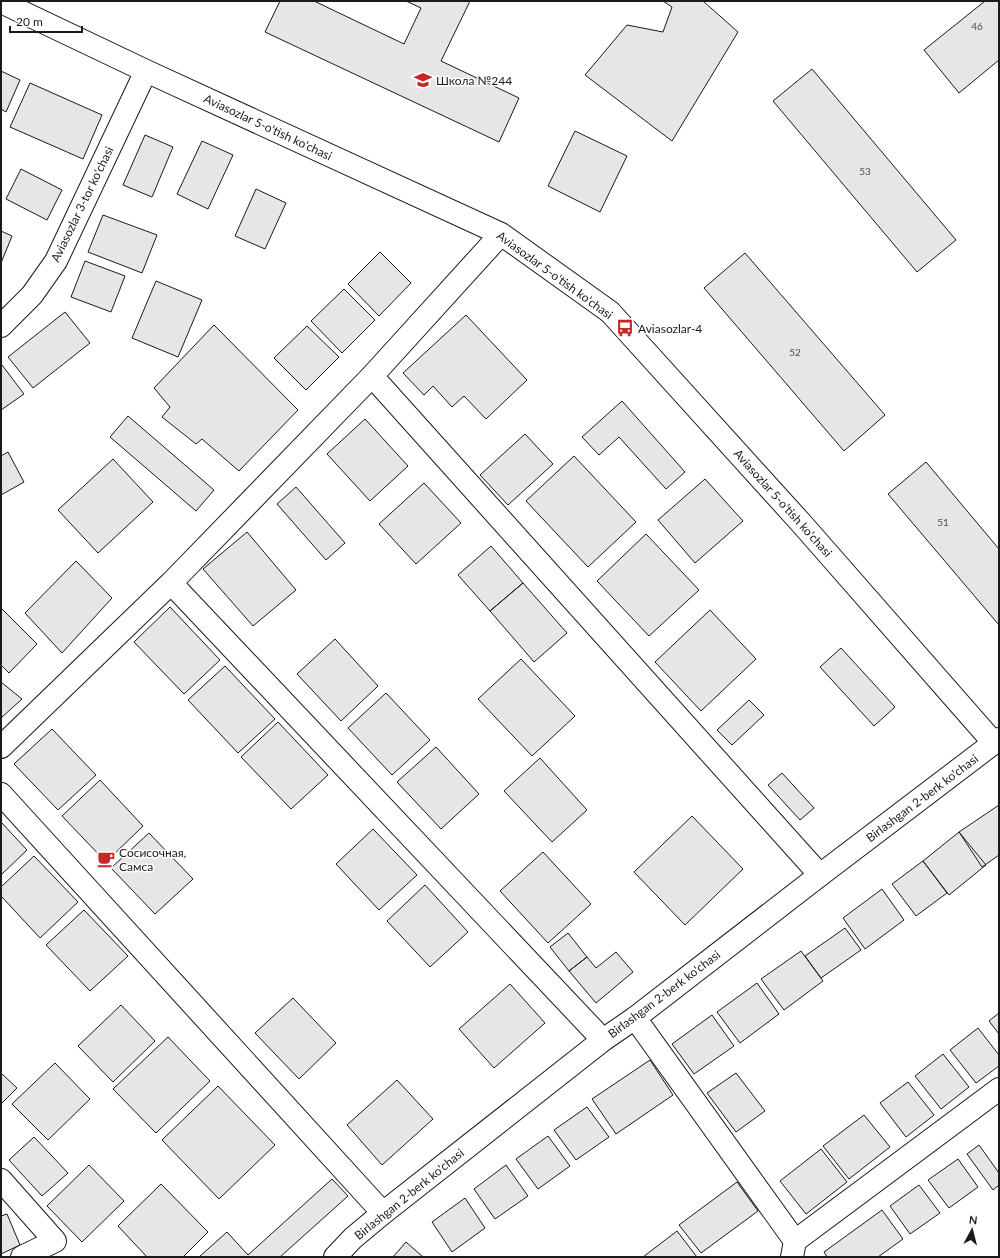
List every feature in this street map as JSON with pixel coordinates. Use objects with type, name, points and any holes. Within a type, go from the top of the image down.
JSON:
[{"type":"street","name":"Aviasozlar 5-o'tish ko'chasi","points":[[1,2],[146,71],[501,234],[610,312],[997,741]]},
{"type":"street","name":"Aviasozlar 3-tor ko'chasi","points":[[1,325],[32,295],[56,261],[146,71]]},
{"type":"street","points":[[1,747],[171,583],[372,376],[501,234]]},
{"type":"street","points":[[372,376],[820,875]]},
{"type":"street","points":[[171,583],[603,1040]]},
{"type":"street","name":"Birlashgan 2-berk ko'chasi","points":[[335,1257],[353,1238],[383,1213],[603,1040],[635,1018],[997,741]]},
{"type":"street","points":[[1,794],[383,1213]]},
{"type":"street","points":[[635,1018],[794,1249],[999,1089]]},
{"type":"street","points":[[1,1180],[55,1241],[22,1257]]},
{"type":"building","name":"Школа №244","points":[[280,1],[314,1],[404,44],[421,8],[406,1],[470,1],[441,61],[519,98],[499,142],[265,32]]},
{"type":"building","points":[[663,1],[703,1],[738,32],[672,141],[585,75],[627,25],[663,32],[672,7]]},
{"type":"building","points":[[985,1],[999,1],[999,60],[959,93],[924,50]]},
{"type":"building","points":[[812,69],[956,240],[917,272],[773,101]]},
{"type":"building","points":[[1,71],[20,80],[6,112],[1,109]]},
{"type":"building","points":[[30,83],[102,115],[83,159],[10,127]]},
{"type":"building","points":[[575,131],[627,156],[600,212],[548,186]]},
{"type":"building","points":[[145,135],[173,147],[152,197],[123,185]]},
{"type":"building","points":[[202,141],[233,155],[208,209],[177,194]]},
{"type":"building","points":[[21,169],[62,190],[47,220],[6,199]]},
{"type":"building","points":[[256,189],[286,203],[265,249],[235,236]]},
{"type":"building","points":[[103,215],[157,235],[142,273],[88,252]]},
{"type":"building","points":[[1,231],[12,236],[1,263]]},
{"type":"building","points":[[380,252],[411,283],[379,316],[348,284]]},
{"type":"building","points":[[745,253],[885,415],[844,451],[704,288]]},
{"type":"building","points":[[85,261],[125,276],[111,312],[71,297]]},
{"type":"building","points":[[156,281],[202,300],[178,357],[132,338]]},
{"type":"building","points":[[344,289],[375,320],[342,353],[311,321]]},
{"type":"building","points":[[65,312],[90,343],[33,388],[8,357]]},
{"type":"building","points":[[466,315],[527,380],[486,419],[464,396],[452,407],[433,386],[424,395],[403,373]]},
{"type":"building","points":[[214,325],[298,410],[239,471],[202,439],[196,444],[162,417],[170,407],[154,388]]},
{"type":"building","points":[[307,326],[339,357],[306,390],[274,358]]},
{"type":"building","points":[[2,365],[24,394],[1,410],[1,366]]},
{"type":"building","points":[[622,401],[685,472],[666,489],[619,437],[599,455],[582,437]]},
{"type":"building","points":[[128,416],[214,490],[196,511],[110,437]]},
{"type":"building","points":[[365,419],[408,466],[370,501],[327,454]]},
{"type":"building","points":[[525,434],[553,464],[508,505],[480,475]]},
{"type":"building","points":[[8,452],[24,482],[1,495],[1,456]]},
{"type":"building","points":[[574,456],[636,522],[588,567],[526,501]]},
{"type":"building","points":[[113,459],[153,502],[98,553],[58,510]]},
{"type":"building","points":[[926,462],[999,549],[999,625],[888,494]]},
{"type":"building","points":[[705,479],[743,521],[695,563],[658,520]]},
{"type":"building","points":[[424,483],[461,523],[416,564],[379,524]]},
{"type":"building","points":[[296,487],[345,543],[326,560],[277,504]]},
{"type":"building","points":[[247,532],[296,590],[253,626],[203,569]]},
{"type":"building","points":[[646,534],[699,590],[649,636],[597,581]]},
{"type":"building","points":[[491,546],[523,583],[490,611],[458,575]]},
{"type":"building","points":[[76,561],[112,598],[62,653],[25,613]]},
{"type":"building","points":[[523,583],[567,633],[534,662],[490,611]]},
{"type":"building","points":[[170,607],[220,660],[184,694],[134,642]]},
{"type":"building","points":[[1,608],[37,644],[9,673],[1,665]]},
{"type":"building","points":[[710,610],[756,659],[701,711],[655,662]]},
{"type":"building","points":[[335,639],[378,686],[341,721],[297,674]]},
{"type":"building","points":[[841,648],[895,707],[874,726],[820,667]]},
{"type":"building","points":[[521,659],[575,716],[532,756],[478,699]]},
{"type":"building","points":[[225,666],[275,719],[238,753],[188,700]]},
{"type":"building","points":[[1,682],[22,699],[1,718]]},
{"type":"building","points":[[386,693],[430,740],[392,775],[348,728]]},
{"type":"building","points":[[749,700],[764,715],[732,745],[717,730]]},
{"type":"building","points":[[278,722],[328,775],[291,809],[241,757]]},
{"type":"building","points":[[52,729],[96,775],[58,810],[14,764]]},
{"type":"building","points":[[436,747],[479,794],[441,829],[397,782]]},
{"type":"building","points":[[540,758],[587,810],[552,842],[504,791]]},
{"type":"building","points":[[782,773],[814,808],[800,820],[768,785]]},
{"type":"building","points":[[100,780],[143,826],[106,862],[62,816]]},
{"type":"building","points":[[999,805],[999,855],[982,867],[959,832]]},
{"type":"building","points":[[692,816],[743,869],[685,925],[634,872]]},
{"type":"building","points":[[1,822],[27,850],[1,875]]},
{"type":"building","points":[[373,829],[417,875],[379,910],[336,864]]},
{"type":"building","points":[[959,832],[986,865],[949,895],[923,861]]},
{"type":"building","points":[[149,833],[193,879],[155,914],[111,868]]},
{"type":"building","points":[[543,852],[591,904],[548,943],[500,891]]},
{"type":"building","points":[[34,856],[78,902],[40,938],[1,896],[1,887]]},
{"type":"building","points":[[923,861],[947,893],[916,916],[892,884]]},
{"type":"building","points":[[425,885],[468,932],[430,967],[387,921]]},
{"type":"building","points":[[882,889],[904,920],[865,949],[843,918]]},
{"type":"building","points":[[84,910],[128,956],[90,991],[46,945]]},
{"type":"building","points":[[845,928],[861,950],[821,978],[805,956]]},
{"type":"building","points":[[568,933],[587,957],[569,971],[550,947]]},
{"type":"building","points":[[801,951],[823,981],[784,1010],[761,979]]},
{"type":"building","points":[[616,952],[633,972],[596,1003],[569,971],[587,957],[596,968]]},
{"type":"building","points":[[757,983],[779,1014],[740,1043],[717,1012]]},
{"type":"building","points":[[510,984],[545,1023],[494,1068],[459,1029]]},
{"type":"building","points":[[293,998],[336,1043],[299,1079],[255,1033]]},
{"type":"building","points":[[121,1005],[155,1041],[113,1082],[78,1046]]},
{"type":"building","points":[[999,1013],[999,1034],[989,1021]]},
{"type":"building","points":[[712,1015],[734,1046],[694,1074],[672,1044]]},
{"type":"building","points":[[978,1028],[999,1055],[999,1066],[976,1083],[950,1050]]},
{"type":"building","points":[[168,1037],[210,1081],[156,1133],[113,1089]]},
{"type":"building","points":[[943,1054],[969,1087],[941,1109],[915,1076]]},
{"type":"building","points":[[650,1060],[673,1095],[616,1134],[592,1099]]},
{"type":"building","points":[[55,1063],[90,1099],[48,1140],[12,1104]]},
{"type":"building","points":[[1,1073],[17,1088],[1,1104]]},
{"type":"building","points":[[736,1073],[765,1111],[736,1132],[707,1093]]},
{"type":"building","points":[[397,1080],[433,1119],[382,1165],[347,1125]]},
{"type":"building","points":[[908,1082],[934,1115],[906,1137],[880,1103]]},
{"type":"building","points":[[218,1086],[275,1145],[219,1199],[162,1140]]},
{"type":"building","points":[[587,1107],[609,1137],[576,1160],[554,1130]]},
{"type":"building","points":[[864,1115],[890,1147],[849,1179],[823,1146]]},
{"type":"building","points":[[548,1136],[570,1166],[538,1189],[516,1159]]},
{"type":"building","points":[[34,1137],[68,1173],[42,1196],[9,1160]]},
{"type":"building","points":[[979,1145],[999,1173],[999,1185],[993,1190],[967,1154]]},
{"type":"building","points":[[821,1149],[847,1182],[806,1214],[780,1181]]},
{"type":"building","points":[[958,1159],[978,1187],[949,1208],[928,1180]]},
{"type":"building","points":[[89,1165],[124,1201],[82,1242],[47,1206]]},
{"type":"building","points":[[506,1165],[528,1196],[495,1219],[474,1189]]},
{"type":"building","points":[[332,1179],[348,1196],[280,1257],[199,1257],[227,1232],[248,1255]]},
{"type":"building","points":[[737,1182],[758,1211],[701,1253],[679,1225]]},
{"type":"building","points":[[161,1184],[208,1232],[183,1257],[147,1257],[118,1226]]},
{"type":"building","points":[[919,1185],[940,1213],[910,1234],[890,1206]]},
{"type":"building","points":[[465,1198],[485,1228],[452,1252],[432,1222]]},
{"type":"building","points":[[882,1210],[903,1239],[878,1257],[827,1257],[824,1252]]},
{"type":"building","points":[[7,1214],[20,1245],[1,1254],[1,1216]]},
{"type":"building","points":[[677,1231],[697,1257],[643,1257]]},
{"type":"building","points":[[406,1242],[423,1257],[393,1257]]},
{"type":"place","name":"Школа №244","points":[[423,80]]},
{"type":"place","name":"Aviasozlar-4","points":[[625,328]]},
{"type":"place","name":"Сосисочная, Самса","points":[[106,859]]}]
